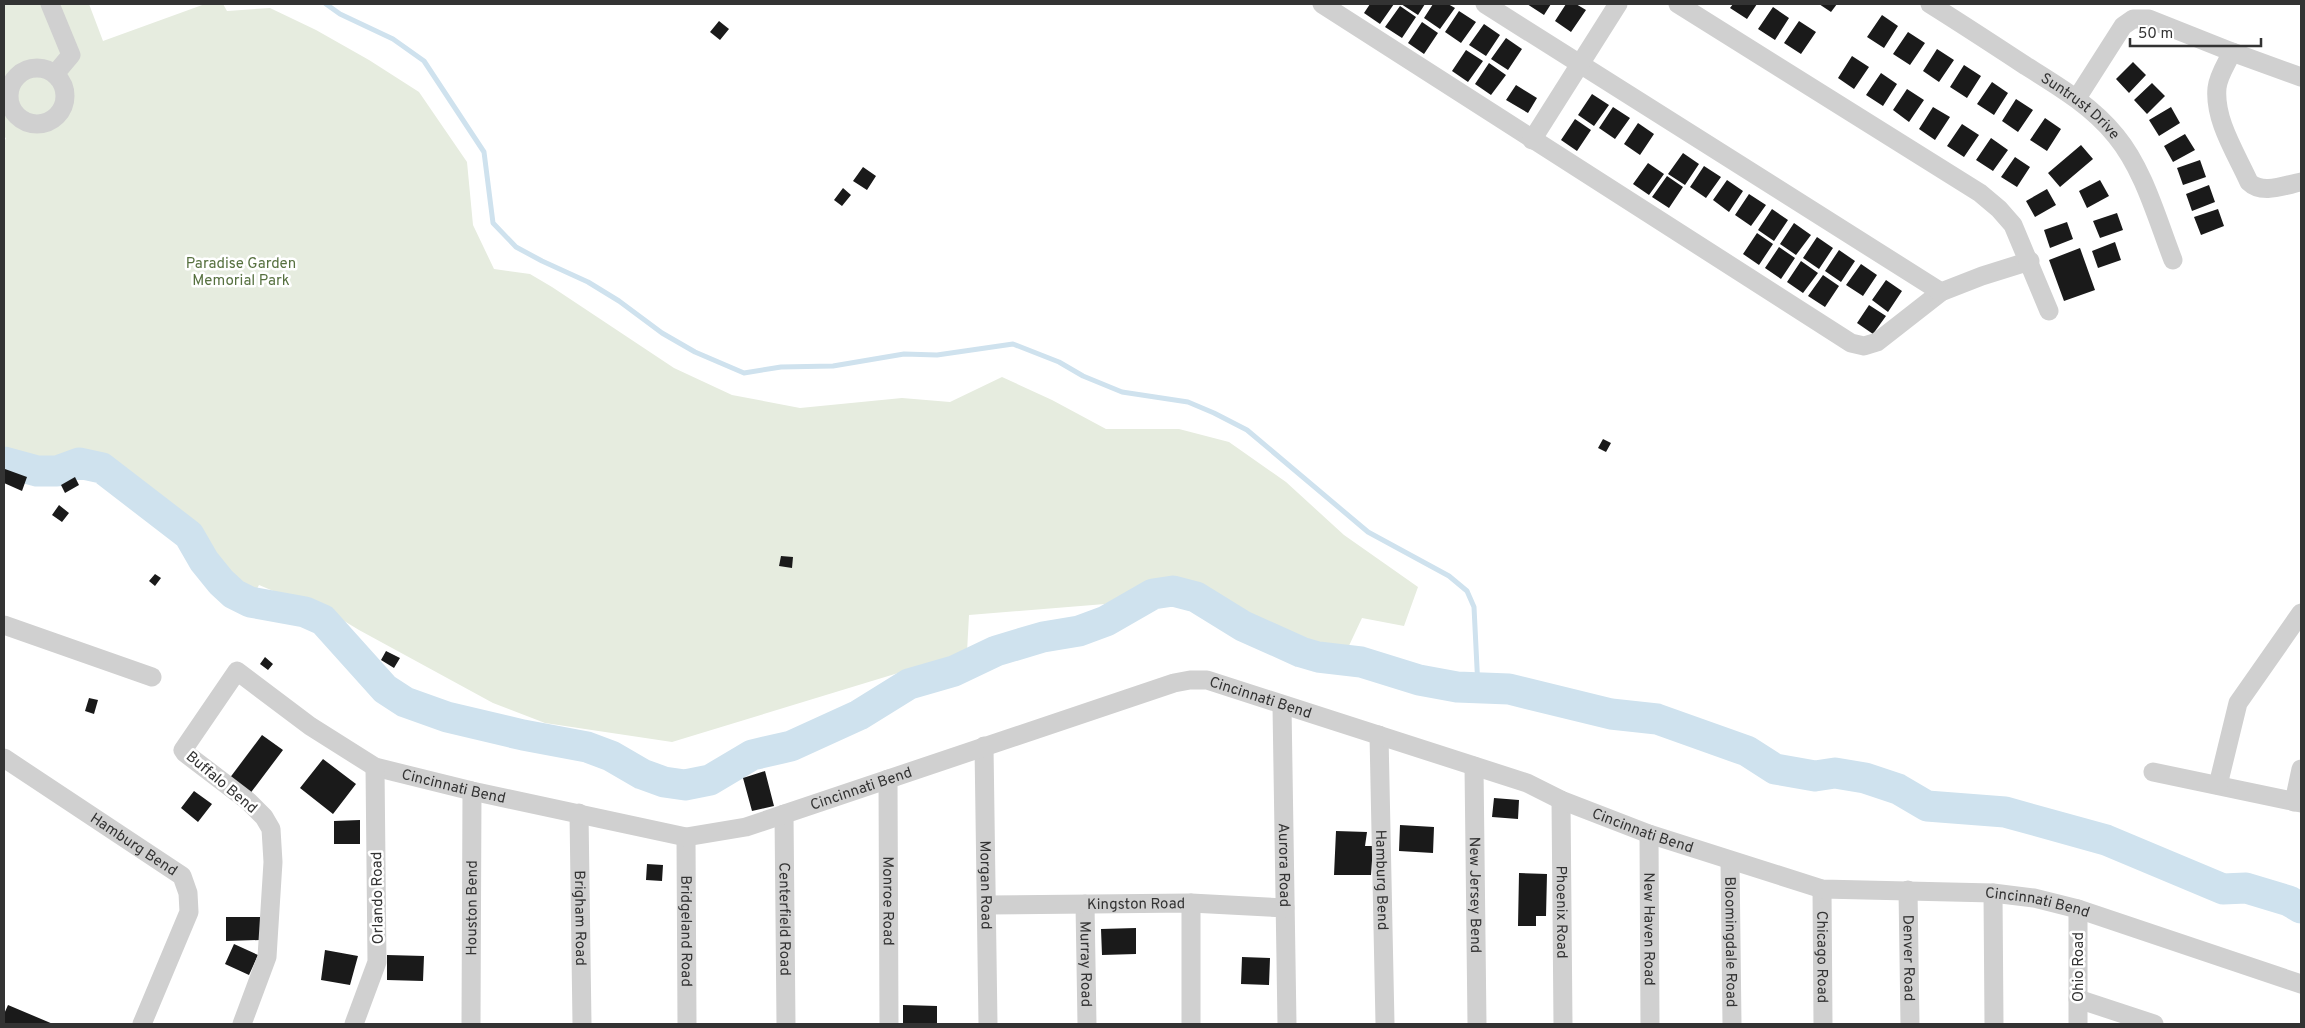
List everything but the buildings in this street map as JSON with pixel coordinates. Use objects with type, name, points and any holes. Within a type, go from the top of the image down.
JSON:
[{"type":"street","points":[[50,4],[71,55],[55,74]]},
{"type":"street","points":[[1322,4],[1851,343],[1864,346],[1877,342],[1941,292],[1982,276],[2030,261]]},
{"type":"street","points":[[1486,4],[1941,292]]},
{"type":"street","points":[[1532,140],[1618,4]]},
{"type":"street","points":[[1678,4],[1980,193],[1999,209],[2013,225],[2030,261],[2049,311]]},
{"type":"street","name":"Suntrust Drive","points":[[1930,4],[2077,98],[2117,136],[2147,192],[2173,260]]},
{"type":"street","points":[[2077,98],[2123,26],[2133,19],[2149,19],[2301,77]]},
{"type":"street","points":[[2232,52],[2217,86],[2217,105],[2222,122],[2249,182],[2255,188],[2266,189],[2301,182]]},
{"type":"street","points":[[2218,785],[2238,703],[2301,613]]},
{"type":"street","points":[[4,625],[152,677]]},
{"type":"street","name":"Cincinnati Bend","points":[[239,671],[310,726],[375,767],[472,791],[686,837],[746,827],[1174,683],[1190,680],[1207,680],[1282,706],[1527,783],[1561,800],[1649,834],[1822,889],[1993,893],[2034,898],[2078,909],[2301,984]]},
{"type":"street","name":"Buffalo Bend","points":[[239,671],[234,673],[183,750],[248,800],[264,817],[271,829],[273,862],[267,957],[242,1024]]},
{"type":"street","name":"Aurora Road","points":[[1282,706],[1287,1024]]},
{"type":"street","name":"Hamburg Bend","points":[[1379,735],[1385,1024]]},
{"type":"street","name":"Morgan Road","points":[[984,746],[988,1024]]},
{"type":"street","name":"Hamburg Bend","points":[[4,758],[182,876],[188,893],[189,912],[142,1024]]},
{"type":"street","name":"New Jersey Bend","points":[[1474,766],[1477,1024]]},
{"type":"street","name":"Orlando Road","points":[[354,1024],[377,962],[375,767]]},
{"type":"street","points":[[2152,772],[2298,802],[2301,770]]},
{"type":"street","name":"Monroe Road","points":[[888,779],[889,1024]]},
{"type":"street","name":"Houston Bend","points":[[471,1024],[472,791]]},
{"type":"street","name":"Phoenix Road","points":[[1561,800],[1563,1024]]},
{"type":"street","name":"Brigham Road","points":[[579,813],[582,1024]]},
{"type":"street","name":"Centerfield Road","points":[[784,814],[786,1024]]},
{"type":"street","name":"New Haven Road","points":[[1649,834],[1650,1024]]},
{"type":"street","name":"Bridgeland Road","points":[[686,837],[688,1024]]},
{"type":"street","name":"Bloomingdale Road","points":[[1730,861],[1732,1024]]},
{"type":"street","name":"Chicago Road","points":[[1822,889],[1823,1024]]},
{"type":"street","name":"Denver Road","points":[[1908,890],[1910,1024]]},
{"type":"street","points":[[1993,893],[1994,1024]]},
{"type":"street","points":[[1190,903],[1191,1024]]},
{"type":"street","name":"Kingston Road","points":[[987,905],[1190,903],[1285,908]]},
{"type":"street","name":"Murray Road","points":[[1085,904],[1087,1024]]},
{"type":"street","name":"Ohio Road","points":[[2078,909],[2078,1024]]},
{"type":"street","points":[[2078,999],[2154,1024]]},
{"type":"green space","name":"Paradise Garden Memorial Park","points":[[4,4],[89,4],[103,41],[205,4],[223,4],[227,11],[270,8],[316,30],[369,60],[419,92],[467,162],[473,225],[494,269],[530,274],[674,368],[732,395],[800,408],[902,398],[950,402],[1002,377],[1052,400],[1106,429],[1179,429],[1229,442],[1286,482],[1344,535],[1418,587],[1404,626],[1362,618],[1346,652],[1270,633],[1233,618],[1180,579],[1156,579],[1105,604],[969,615],[967,652],[672,742],[545,723],[493,703],[359,630],[311,601],[278,593],[259,585],[250,602],[234,594],[221,582],[204,561],[189,535],[102,468],[79,463],[57,471],[37,471],[4,462],[4,143],[6,138],[4,137]]},
{"type":"waterway","points":[[326,4],[340,14],[393,39],[424,61],[484,152],[493,223],[516,247],[588,282],[619,301],[662,333],[695,352],[744,373],[781,367],[833,366],[904,354],[937,355],[1013,344],[1059,362],[1083,376],[1122,392],[1188,402],[1214,413],[1247,430],[1368,532],[1449,576],[1467,591],[1474,607],[1478,688]]},
{"type":"waterway","points":[[4,462],[37,471],[57,471],[79,463],[102,468],[189,535],[204,561],[221,582],[234,594],[250,602],[305,612],[323,620],[385,689],[405,702],[447,717],[523,735],[587,747],[611,756],[642,774],[664,782],[685,785],[710,780],[752,755],[791,746],[859,715],[909,684],[954,671],[996,651],[1043,637],[1079,631],[1106,621],[1153,594],[1173,591],[1196,597],[1243,626],[1301,652],[1318,657],[1361,662],[1419,680],[1457,687],[1509,689],[1611,714],[1657,719],[1747,751],[1775,769],[1815,776],[1835,773],[1865,778],[1898,789],[1927,806],[2005,812],[2106,840],[2223,889],[2246,888],[2289,901],[2301,908]]}]
